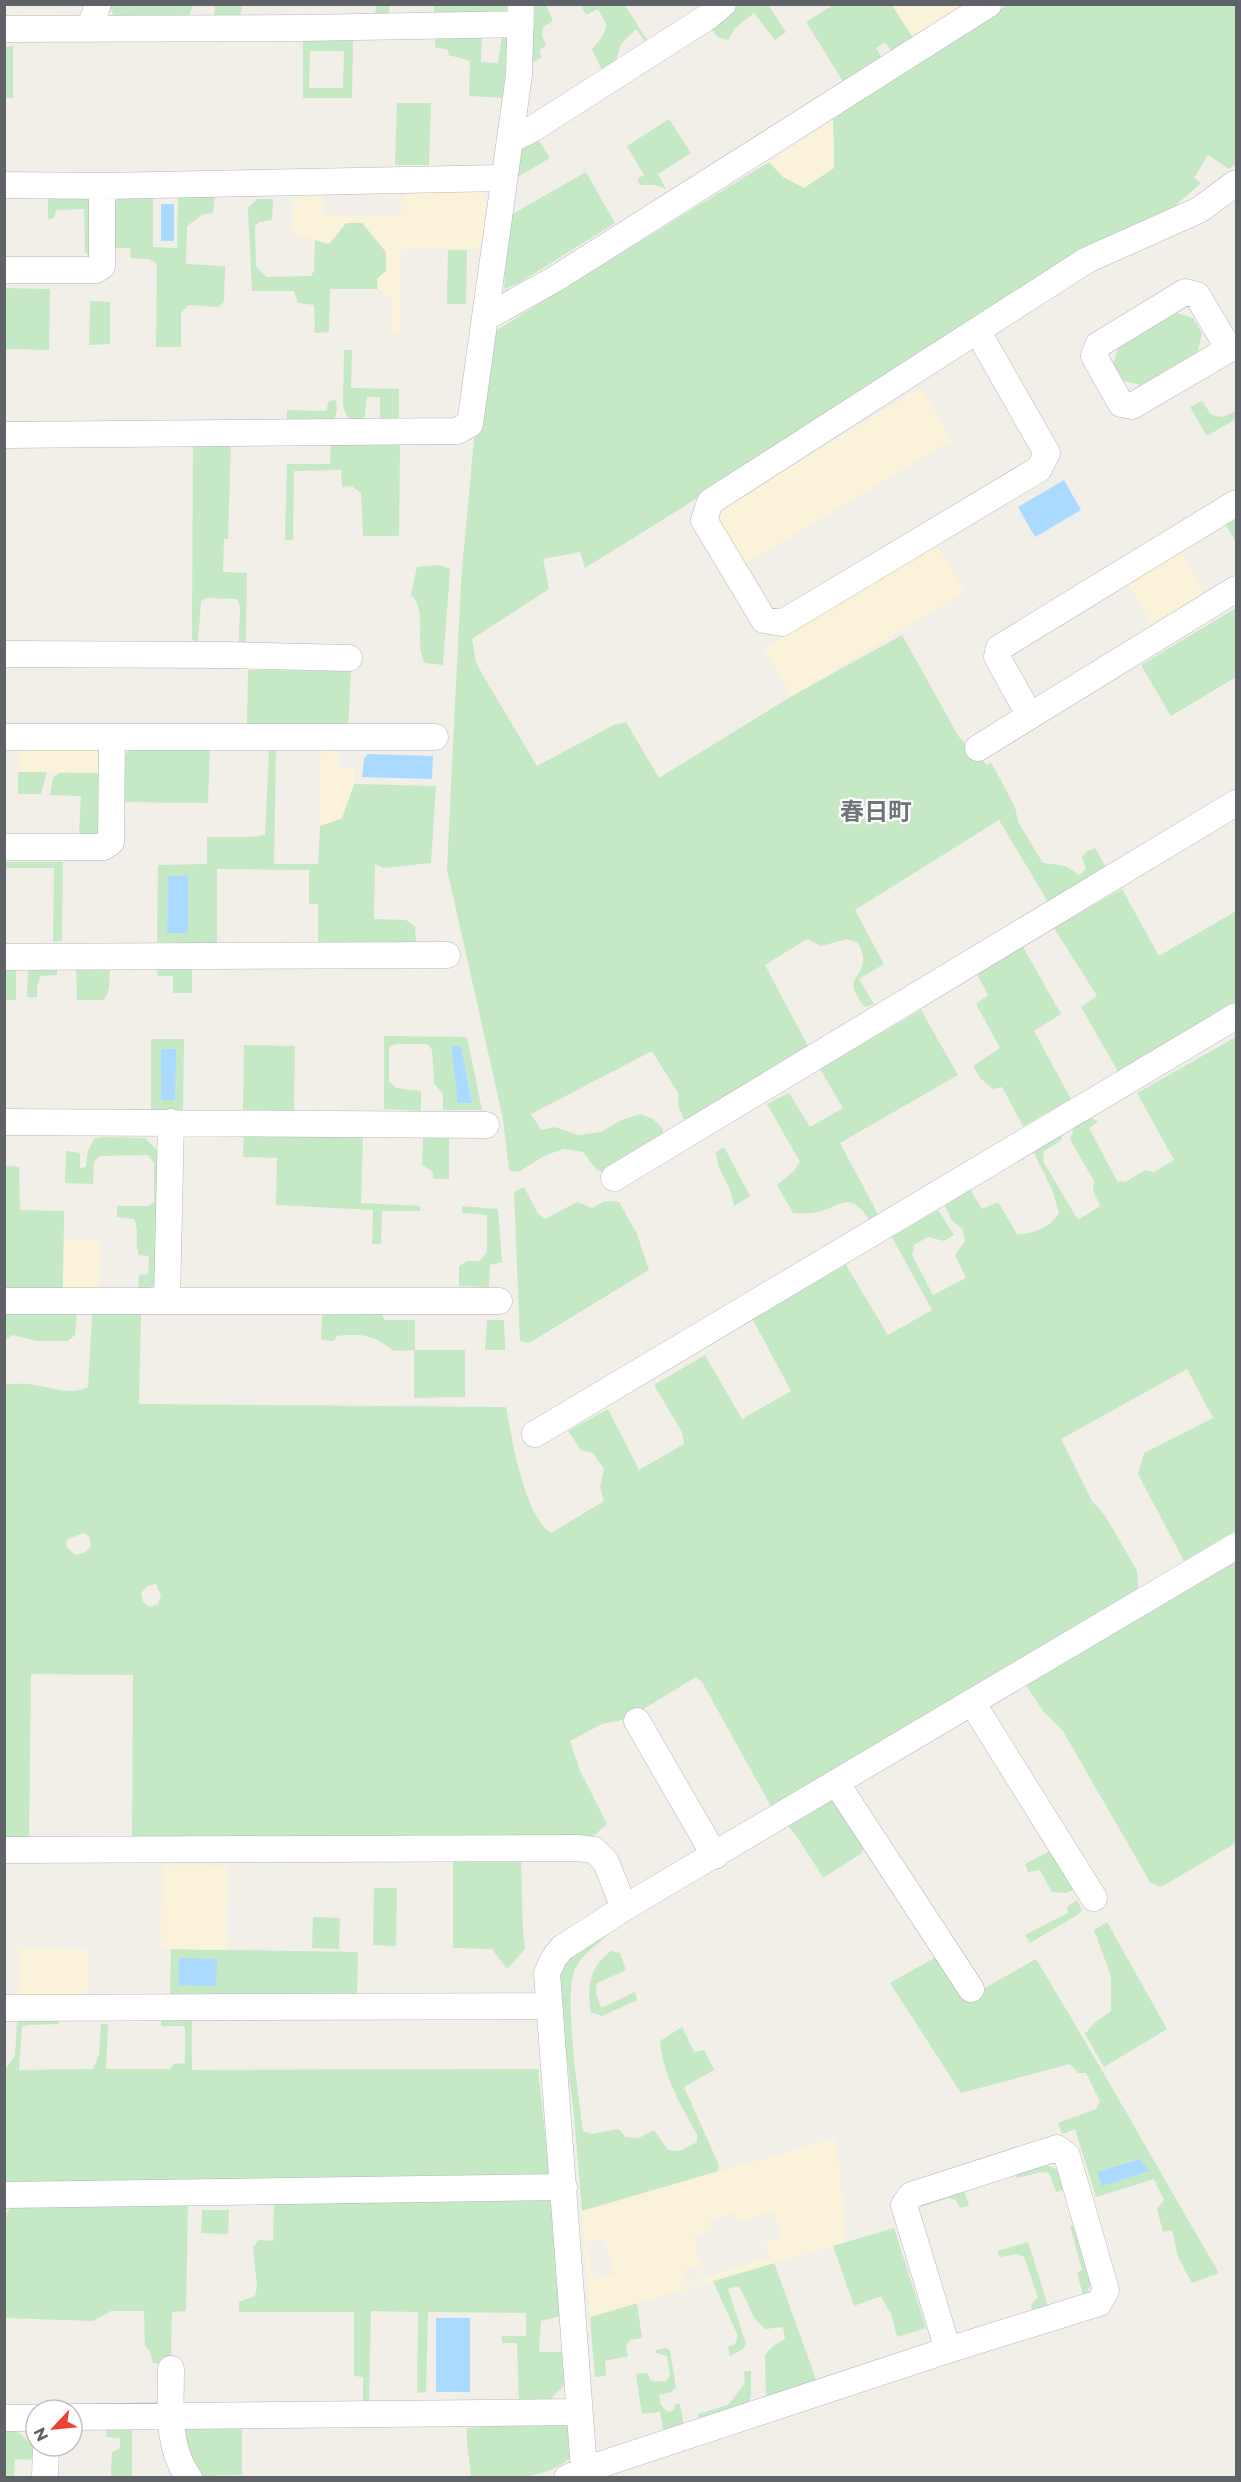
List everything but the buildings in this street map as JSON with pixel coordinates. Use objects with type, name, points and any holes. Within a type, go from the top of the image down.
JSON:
[{"type":"street","points":[[485,318],[555,279],[989,4]]},
{"type":"street","points":[[510,140],[534,128],[709,8]]},
{"type":"street","points":[[4,28],[94,16],[303,28],[521,14],[519,75],[470,424],[457,431],[4,435]]},
{"type":"street","points":[[4,185],[102,186],[504,178]]},
{"type":"street","points":[[978,332],[1047,453],[1039,469],[782,623],[764,620],[704,520],[710,502],[1087,260],[1199,210],[1236,183]]},
{"type":"street","points":[[4,270],[96,270],[102,266],[102,186]]},
{"type":"street","points":[[1185,292],[1197,295],[1233,347],[1132,406],[1121,404],[1094,356],[1098,345],[1185,292]]},
{"type":"street","points":[[1030,716],[997,657],[999,648],[1236,503]]},
{"type":"street","points":[[978,748],[1236,590]]},
{"type":"street","points":[[4,654],[349,658]]},
{"type":"street","points":[[4,737],[435,737]]},
{"type":"street","points":[[4,847],[104,847],[111,842],[112,737]]},
{"type":"street","points":[[614,1178],[1236,803]]},
{"type":"street","points":[[4,957],[447,955]]},
{"type":"street","points":[[535,1434],[1236,1016]]},
{"type":"street","points":[[4,1122],[486,1125]]},
{"type":"street","points":[[167,1301],[171,1122]]},
{"type":"street","points":[[4,1300],[499,1301]]},
{"type":"street","points":[[948,2350],[904,2205],[910,2194],[1057,2148],[1067,2156],[1106,2290],[1099,2303],[948,2350],[575,2474],[578,2412],[564,2187],[547,1973],[562,1948],[624,1908],[973,1704],[1236,1546]]},
{"type":"street","points":[[973,1704],[1094,1899]]},
{"type":"street","points":[[637,1721],[716,1856]]},
{"type":"street","points":[[837,1784],[971,1989]]},
{"type":"street","points":[[4,1850],[578,1848],[594,1850],[606,1862],[624,1908]]},
{"type":"street","points":[[4,2008],[548,2006]]},
{"type":"street","points":[[4,2195],[564,2187]]},
{"type":"street","points":[[171,2369],[171,2416],[174,2447],[182,2468],[189,2478]]},
{"type":"street","points":[[84,2417],[578,2412]]},
{"type":"street","points":[[4,2418],[24,2418]]},
{"type":"street","points":[[45,2458],[45,2478]]},
{"type":"green space","points":[[585,4],[625,5],[649,43],[647,44],[636,29],[621,44],[614,67],[604,74],[592,49],[607,26],[598,9],[586,15],[582,7]]},
{"type":"green space","points":[[110,5],[193,5],[188,18],[114,18]]},
{"type":"green space","points":[[215,5],[243,5],[239,17],[214,17]]},
{"type":"green space","points":[[377,5],[389,5],[393,18],[434,14],[434,5],[506,5],[507,13],[373,21]]},
{"type":"green space","points":[[535,5],[546,5],[553,21],[543,27],[542,36],[546,45],[540,50],[541,58],[532,63]]},
{"type":"green space","points":[[736,5],[768,5],[786,32],[775,40],[754,13],[735,28],[728,40],[718,37],[711,29]]},
{"type":"green space","points":[[833,5],[892,5],[916,42],[895,56],[885,42],[876,48],[885,63],[847,88],[806,22]]},
{"type":"green space","points":[[1007,5],[1236,5],[1236,163],[1229,169],[1208,155],[1194,178],[1201,183],[1169,211],[1082,251],[585,568],[580,552],[543,559],[549,589],[472,639],[476,662],[537,766],[614,725],[626,722],[659,778],[792,696],[902,635],[959,737],[987,765],[991,762],[1015,807],[1018,822],[1043,863],[1066,866],[1079,875],[1086,869],[1082,857],[1086,852],[1095,848],[1106,867],[1048,902],[999,820],[855,910],[884,964],[859,979],[874,1004],[865,1007],[854,989],[853,983],[863,965],[863,955],[858,943],[847,939],[821,946],[807,939],[765,965],[810,1050],[694,1120],[684,1119],[679,1108],[678,1093],[652,1051],[531,1114],[541,1130],[555,1127],[578,1135],[601,1132],[620,1121],[640,1114],[653,1119],[663,1129],[662,1144],[605,1174],[596,1169],[583,1152],[564,1149],[546,1155],[518,1172],[509,1170],[503,1119],[447,869],[461,581],[474,440],[492,333],[769,162],[783,177],[834,168],[833,119]]},
{"type":"green space","points":[[435,35],[482,35],[481,62],[498,63],[502,36],[507,39],[504,98],[469,96],[470,61],[449,55],[448,50],[435,47]]},
{"type":"green space","points":[[303,38],[353,39],[352,98],[303,98]],"holes":[[[310,51],[344,51],[343,88],[309,88]]]},
{"type":"green space","points":[[13,46],[13,98],[5,98],[6,47]]},
{"type":"green space","points":[[397,103],[431,103],[429,165],[395,165]]},
{"type":"green space","points":[[669,119],[691,153],[658,174],[666,189],[656,185],[640,185],[637,179],[644,175],[627,146]]},
{"type":"green space","points":[[536,136],[550,158],[516,178],[522,145]]},
{"type":"green space","points":[[586,172],[615,223],[519,283],[504,289],[509,216]]},
{"type":"green space","points":[[48,195],[84,195],[94,202],[90,258],[85,252],[84,209],[56,210],[54,218],[48,219]]},
{"type":"green space","points":[[120,195],[153,195],[153,247],[177,248],[178,195],[215,195],[213,213],[202,215],[187,226],[186,264],[225,266],[224,302],[218,307],[188,305],[181,313],[181,347],[156,347],[157,264],[149,259],[131,258],[130,248],[112,248],[112,207]]},
{"type":"green space","points":[[257,199],[273,199],[272,220],[259,222],[255,226],[256,266],[266,277],[311,276],[314,271],[315,240],[329,244],[346,223],[362,223],[386,252],[386,271],[377,279],[378,289],[330,289],[329,332],[315,333],[314,305],[298,303],[294,291],[252,291],[248,208]]},
{"type":"green space","points":[[448,250],[467,250],[466,304],[447,304]]},
{"type":"green space","points":[[5,288],[50,289],[49,350],[5,349]]},
{"type":"green space","points":[[90,301],[110,302],[110,344],[89,345]]},
{"type":"green space","points":[[1174,312],[1193,318],[1202,333],[1198,351],[1141,385],[1124,381],[1113,364],[1119,346]]},
{"type":"green space","points":[[344,350],[352,350],[351,388],[399,389],[399,421],[380,421],[380,397],[367,397],[364,421],[349,420],[343,406]]},
{"type":"green space","points":[[336,400],[337,411],[334,421],[287,420],[287,410],[326,411],[329,401]]},
{"type":"green space","points":[[1202,401],[1211,415],[1222,417],[1236,411],[1236,419],[1207,436],[1190,407]]},
{"type":"green space","points":[[331,441],[400,443],[399,536],[363,536],[361,493],[352,486],[342,487],[341,470],[294,471],[293,540],[285,540],[287,464],[330,464]]},
{"type":"green space","points":[[231,443],[228,539],[224,539],[223,572],[247,573],[246,643],[239,643],[240,605],[237,599],[206,598],[201,601],[198,641],[192,640],[193,445]]},
{"type":"green space","points":[[1236,515],[1236,543],[1224,521]]},
{"type":"green space","points":[[439,565],[450,569],[443,665],[425,663],[420,646],[419,610],[411,595],[417,567]]},
{"type":"green space","points":[[1236,608],[1236,677],[1171,716],[1141,665]]},
{"type":"green space","points":[[248,670],[351,671],[348,728],[247,726]]},
{"type":"green space","points":[[134,747],[210,747],[208,803],[124,802],[125,754]]},
{"type":"green space","points":[[276,747],[274,864],[318,864],[320,826],[342,818],[354,784],[436,786],[431,863],[384,868],[375,864],[374,919],[406,920],[415,926],[416,942],[318,946],[318,904],[309,904],[309,870],[217,869],[217,944],[157,942],[158,865],[207,864],[207,837],[265,835],[269,748]],"holes":[[[168,876],[188,876],[167,933]]]},
{"type":"green space","points":[[18,772],[47,772],[41,794],[18,794]]},
{"type":"green space","points":[[60,772],[101,773],[100,831],[90,836],[79,836],[81,796],[50,795],[53,778]]},
{"type":"green space","points":[[5,862],[63,862],[62,941],[53,942],[54,868],[5,868]]},
{"type":"green space","points":[[1122,889],[1159,956],[1236,911],[1236,1003],[1119,1073],[1081,1007],[1097,996],[1054,928]]},
{"type":"green space","points":[[1023,947],[1061,1014],[1034,1031],[1071,1099],[1023,1126],[1002,1087],[993,1089],[981,1079],[973,1066],[1000,1048],[976,1004],[988,995],[977,974]]},
{"type":"green space","points":[[5,965],[16,965],[16,1000],[5,1000]]},
{"type":"green space","points":[[157,965],[192,967],[192,993],[173,993],[173,976],[158,976]]},
{"type":"green space","points":[[28,966],[57,966],[57,975],[41,976],[37,986],[37,997],[27,997]]},
{"type":"green space","points":[[76,968],[110,968],[109,989],[104,1000],[77,1000]]},
{"type":"green space","points":[[921,1010],[958,1075],[840,1143],[879,1216],[869,1219],[857,1206],[847,1202],[814,1213],[793,1213],[777,1185],[794,1171],[800,1162],[767,1104],[789,1093],[810,1127],[843,1108],[820,1069]]},
{"type":"green space","points":[[384,1036],[467,1037],[482,1110],[443,1110],[443,1094],[434,1083],[432,1050],[427,1044],[395,1044],[389,1047],[389,1081],[396,1088],[421,1091],[421,1111],[384,1109]],"holes":[[[461,1046],[472,1102],[451,1047]]]},
{"type":"green space","points":[[1236,1037],[1236,1530],[1184,1561],[1138,1474],[1144,1453],[1213,1418],[1187,1369],[1061,1439],[1092,1501],[1106,1517],[1137,1571],[1138,1588],[1109,1609],[1236,1554],[1236,1843],[1161,1887],[1150,1882],[1063,1731],[1043,1711],[1026,1685],[1011,1677],[834,1781],[863,1846],[862,1853],[823,1877],[795,1834],[772,1808],[702,1682],[696,1677],[627,1719],[602,1724],[570,1741],[580,1771],[607,1824],[590,1839],[132,1837],[133,1675],[31,1674],[29,1841],[5,1841],[5,1384],[31,1384],[68,1391],[88,1387],[92,1314],[141,1313],[139,1404],[506,1407],[526,1494],[533,1510],[551,1533],[604,1501],[600,1487],[604,1469],[593,1453],[581,1450],[568,1431],[608,1409],[639,1470],[684,1444],[682,1432],[654,1385],[705,1355],[742,1419],[791,1391],[752,1318],[846,1265],[888,1335],[932,1310],[892,1237],[938,1210],[954,1235],[944,1241],[928,1237],[914,1245],[912,1255],[933,1295],[966,1278],[955,1255],[965,1241],[963,1229],[952,1221],[945,1206],[970,1189],[982,1209],[998,1202],[1017,1234],[1030,1233],[1047,1226],[1059,1213],[1052,1189],[1033,1151],[1061,1135],[1062,1140],[1044,1151],[1043,1161],[1078,1220],[1100,1206],[1093,1190],[1094,1181],[1070,1139],[1075,1126],[1092,1118],[1098,1122],[1089,1128],[1117,1181],[1125,1182],[1145,1170],[1154,1172],[1174,1160],[1137,1093]],"holes":[[[83,1533],[89,1536],[91,1547],[84,1553],[75,1555],[67,1547],[66,1540]],[[156,1584],[161,1595],[158,1604],[150,1607],[143,1602],[141,1593],[147,1586]]]},
{"type":"green space","points":[[151,1039],[184,1039],[183,1110],[151,1110]]},
{"type":"green space","points":[[244,1045],[295,1046],[294,1113],[243,1113]]},
{"type":"green space","points":[[244,1132],[363,1136],[361,1203],[420,1206],[420,1211],[382,1211],[381,1244],[372,1244],[373,1210],[276,1205],[277,1158],[243,1157]]},
{"type":"green space","points":[[145,1138],[159,1152],[157,1283],[143,1292],[138,1293],[139,1275],[148,1274],[149,1256],[139,1255],[134,1219],[117,1217],[117,1206],[149,1206],[154,1202],[154,1163],[148,1155],[99,1156],[94,1162],[93,1184],[65,1183],[66,1151],[80,1153],[80,1168],[86,1167],[88,1151],[94,1139]]},
{"type":"green space","points":[[423,1138],[449,1138],[449,1179],[434,1179],[432,1171],[422,1165]]},
{"type":"green space","points":[[724,1147],[750,1196],[734,1206],[731,1192],[717,1158],[716,1152]]},
{"type":"green space","points":[[4,1167],[19,1167],[20,1210],[64,1211],[63,1288],[5,1288]]},
{"type":"green space","points":[[524,1187],[538,1214],[545,1219],[577,1202],[592,1208],[605,1201],[619,1202],[637,1234],[649,1270],[529,1343],[520,1341],[514,1192]]},
{"type":"green space","points":[[462,1206],[498,1209],[502,1262],[490,1265],[489,1287],[459,1286],[459,1266],[467,1261],[480,1261],[487,1252],[487,1215],[462,1213]]},
{"type":"green space","points":[[5,1313],[77,1313],[75,1335],[68,1341],[36,1341],[13,1335],[5,1340]]},
{"type":"green space","points":[[382,1314],[384,1320],[415,1320],[415,1350],[465,1350],[465,1397],[414,1398],[414,1350],[393,1351],[380,1341],[360,1335],[337,1336],[334,1341],[321,1340],[322,1315]]},
{"type":"green space","points":[[487,1320],[504,1320],[505,1350],[485,1350]]},
{"type":"green space","points":[[1050,1851],[1073,1890],[1065,1893],[1052,1892],[1040,1870],[1028,1872],[1025,1864]]},
{"type":"green space","points":[[521,1858],[525,1949],[507,1969],[492,1949],[453,1948],[453,1859]]},
{"type":"green space","points":[[374,1888],[397,1888],[396,1946],[373,1945]]},
{"type":"green space","points":[[1077,1900],[1082,1910],[1077,1915],[1030,1943],[1025,1935],[1068,1913],[1067,1907]]},
{"type":"green space","points":[[313,1917],[340,1918],[339,1949],[312,1948]]},
{"type":"green space","points":[[1107,1922],[1167,2029],[1104,2067],[1085,2034],[1093,2024],[1111,2011],[1111,1976],[1094,1930]]},
{"type":"green space","points":[[612,1930],[578,1963],[572,1982],[571,2023],[583,2131],[591,2134],[619,2129],[625,2137],[639,2138],[654,2130],[668,2150],[680,2151],[697,2142],[697,2134],[669,2078],[660,2041],[682,2027],[694,2052],[704,2050],[714,2070],[684,2087],[719,2165],[718,2171],[582,2211],[574,2115],[558,1989],[564,1965],[574,1950]]},
{"type":"green space","points":[[171,1949],[358,1952],[357,1998],[170,1995]]},
{"type":"green space","points":[[611,1951],[620,1953],[626,1970],[597,1983],[596,1993],[601,2008],[635,1992],[637,2000],[602,2016],[591,2012],[589,1994],[591,1978],[598,1963]]},
{"type":"green space","points":[[936,1957],[965,1999],[1036,1959],[1219,2273],[1192,2283],[1178,2257],[1172,2230],[1163,2232],[1157,2209],[1164,2200],[1154,2179],[1096,2197],[1075,2129],[1062,2134],[1058,2123],[1096,2109],[1100,2101],[1086,2073],[1078,2073],[1070,2064],[961,2093],[890,1983]],"holes":[[[1140,2159],[1148,2171],[1102,2185],[1098,2172]]]},
{"type":"green space","points":[[21,2018],[59,2018],[59,2024],[22,2027],[19,2070],[93,2069],[99,2054],[101,2024],[108,2024],[106,2069],[170,2069],[174,2064],[185,2063],[184,2026],[161,2026],[161,2020],[192,2020],[192,2070],[538,2069],[550,2179],[5,2186],[4,2071],[15,2056],[17,2022]]},
{"type":"green space","points":[[1043,2164],[1063,2171],[1069,2188],[1056,2192],[1049,2173],[1042,2172],[1017,2178],[1014,2172]]},
{"type":"green space","points":[[963,2186],[969,2206],[960,2208],[956,2200],[949,2198],[920,2207],[923,2197]]},
{"type":"green space","points":[[551,2197],[560,2316],[541,2321],[539,2352],[564,2352],[566,2383],[546,2404],[519,2404],[517,2343],[502,2343],[502,2336],[526,2336],[526,2313],[428,2312],[426,2392],[417,2393],[418,2312],[371,2311],[369,2401],[363,2401],[363,2377],[354,2376],[354,2312],[239,2312],[239,2302],[255,2296],[257,2287],[253,2247],[259,2240],[273,2241],[274,2200]]},
{"type":"green space","points":[[188,2201],[186,2311],[172,2312],[171,2357],[162,2357],[162,2364],[153,2363],[150,2351],[145,2346],[144,2311],[111,2311],[93,2321],[5,2318],[5,2229],[7,2212],[14,2204]]},
{"type":"green space","points":[[202,2210],[229,2210],[228,2234],[201,2233]]},
{"type":"green space","points":[[1080,2223],[1094,2276],[1087,2293],[1083,2295],[1077,2273],[1082,2270],[1070,2226]]},
{"type":"green space","points":[[894,2228],[926,2328],[897,2337],[892,2316],[881,2296],[854,2306],[833,2246]]},
{"type":"green space","points":[[1028,2242],[1048,2306],[1032,2311],[1031,2305],[1038,2297],[1024,2257],[1017,2254],[1000,2257],[997,2251]]},
{"type":"green space","points":[[774,2263],[817,2382],[766,2401],[765,2355],[773,2346],[785,2339],[783,2327],[765,2329],[755,2319],[739,2286],[728,2289],[746,2344],[743,2349],[730,2356],[728,2347],[735,2344],[738,2336],[713,2281]]},
{"type":"green space","points":[[637,2303],[642,2338],[630,2340],[626,2346],[628,2356],[605,2361],[606,2376],[595,2377],[590,2317]]},
{"type":"green space","points":[[666,2348],[670,2351],[676,2387],[671,2392],[659,2395],[661,2405],[668,2412],[674,2410],[675,2404],[680,2404],[684,2426],[664,2433],[660,2412],[642,2414],[636,2374],[648,2373],[650,2380],[666,2381],[670,2376],[667,2356],[656,2353],[656,2350]]},
{"type":"green space","points":[[744,2371],[751,2371],[751,2394],[748,2406],[699,2421],[698,2414],[728,2405],[745,2383]]},
{"type":"green space","points":[[559,2421],[568,2425],[574,2454],[564,2463],[539,2474],[471,2478],[467,2428]]},
{"type":"green space","points":[[242,2427],[242,2475],[200,2476],[191,2472],[182,2428]]},
{"type":"green space","points":[[107,2428],[132,2428],[132,2477],[111,2477],[112,2452],[120,2448],[120,2438],[106,2437]]},
{"type":"green space","points":[[4,2431],[17,2431],[24,2438],[24,2458],[34,2458],[35,2460],[15,2459],[14,2477],[5,2477]]},
{"type":"sand","points":[[892,5],[960,5],[964,12],[916,42]]},
{"type":"sand","points":[[833,119],[834,168],[804,188],[783,177],[769,162]]},
{"type":"sand","points":[[402,191],[480,192],[489,209],[484,249],[401,249],[399,334],[391,333],[393,300],[378,289],[377,279],[386,271],[386,252],[363,223],[346,223],[329,244],[293,233],[294,200],[299,193],[323,193],[322,215],[401,217]]},
{"type":"sand","points":[[921,388],[952,440],[742,566],[718,526],[723,508]]},
{"type":"sand","points":[[937,545],[964,592],[792,696],[764,649]]},
{"type":"sand","points":[[1180,551],[1206,596],[1154,627],[1127,582]]},
{"type":"sand","points":[[19,747],[94,748],[102,755],[101,773],[18,772]]},
{"type":"sand","points":[[332,748],[338,755],[339,768],[354,768],[354,784],[342,818],[320,826],[321,749]]},
{"type":"sand","points":[[64,1239],[100,1240],[99,1288],[63,1288]]},
{"type":"sand","points":[[162,1865],[227,1866],[226,1950],[161,1949]]},
{"type":"sand","points":[[20,1948],[88,1950],[87,1996],[18,1994]]},
{"type":"sand","points":[[836,2138],[846,2242],[590,2317],[582,2211]],"holes":[[[773,2210],[782,2238],[765,2243],[770,2257],[705,2278],[693,2237],[712,2230],[709,2221],[735,2213],[738,2222]],[[605,2239],[614,2275],[594,2280],[586,2243]],[[699,2266],[704,2281],[688,2287],[682,2271]]]},
{"type":"water","points":[[161,204],[174,204],[174,241],[161,241]]},
{"type":"water","points":[[1064,480],[1081,510],[1035,537],[1018,507]]},
{"type":"water","points":[[368,754],[433,756],[432,779],[362,777],[364,759]]},
{"type":"water","points":[[168,876],[188,876],[188,933],[167,933]]},
{"type":"water","points":[[451,1046],[461,1046],[472,1103],[458,1103]]},
{"type":"water","points":[[161,1049],[176,1049],[175,1100],[161,1100]]},
{"type":"water","points":[[179,1958],[217,1959],[216,1986],[179,1985]]},
{"type":"water","points":[[1140,2159],[1149,2171],[1102,2186],[1097,2172]]},
{"type":"water","points":[[436,2318],[470,2318],[470,2392],[436,2392]]},
{"type":"district","name":"春日町","points":[[876,812]]}]
